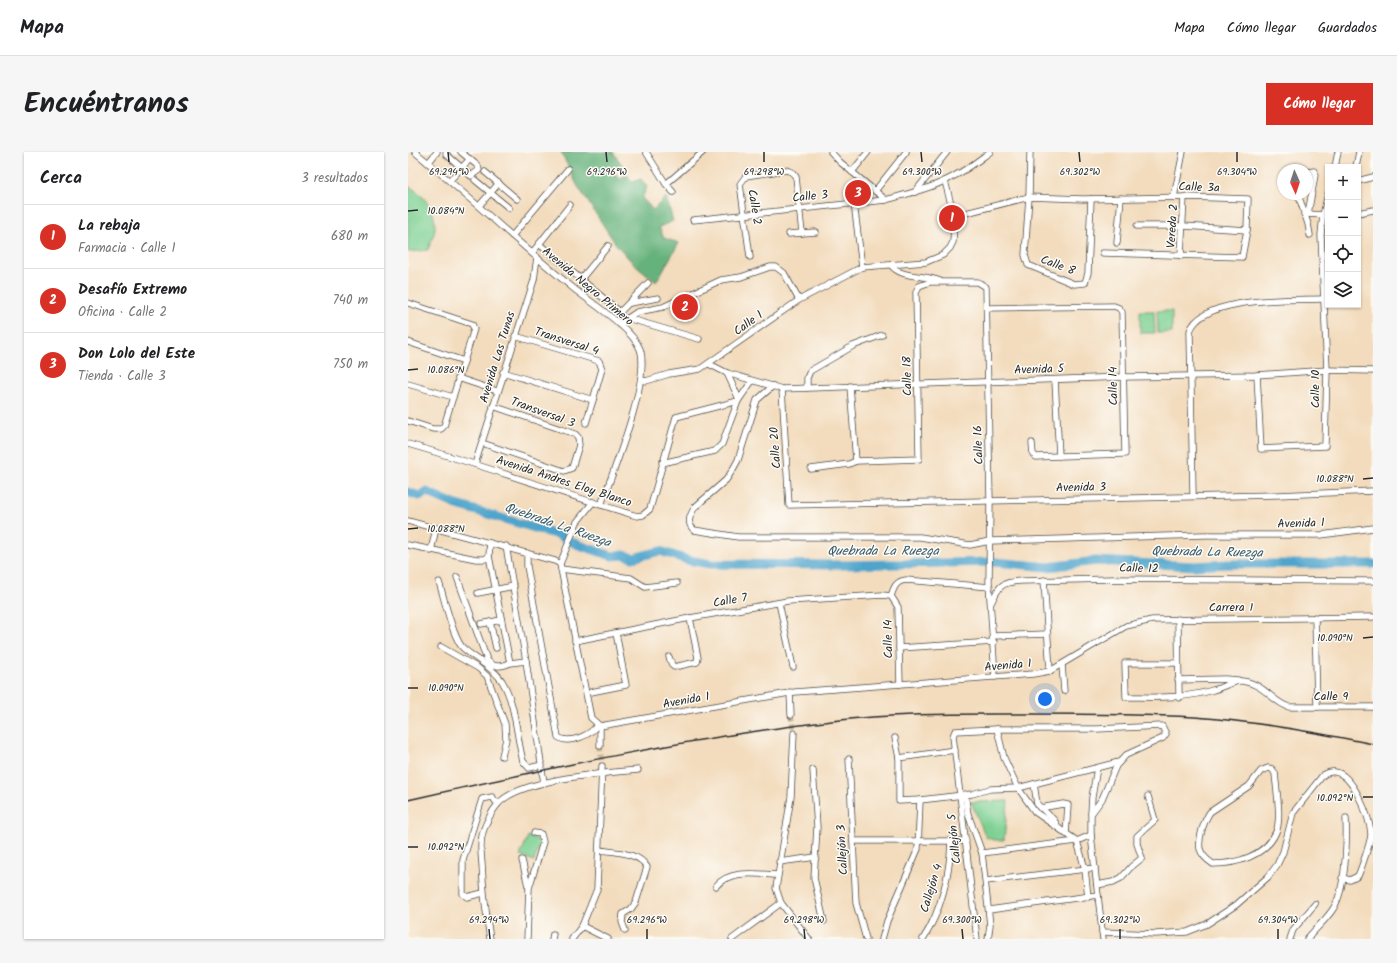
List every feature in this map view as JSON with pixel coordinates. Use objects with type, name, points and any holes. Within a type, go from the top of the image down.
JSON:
[{"type":"street","name":"Avenida Negro Primero","points":[[415,152],[450,180],[534,255],[622,320],[640,348],[642,380],[620,454],[601,505]]},
{"type":"street","points":[[428,163],[437,152]]},
{"type":"street","points":[[446,152],[446,154],[471,176],[474,175],[479,167],[461,152]]},
{"type":"street","points":[[646,152],[666,184],[673,192]]},
{"type":"street","points":[[666,184],[703,152]]},
{"type":"street","points":[[831,152],[852,172],[886,200]]},
{"type":"street","points":[[852,172],[868,152]]},
{"type":"street","points":[[875,191],[906,152]]},
{"type":"street","points":[[915,192],[947,152]]},
{"type":"street","name":"Calle 3","points":[[693,220],[886,200],[915,192],[958,175],[990,152]]},
{"type":"street","name":"Calle 8","points":[[1030,152],[1026,261],[1032,268],[1074,284],[1085,283],[1088,273],[1091,199]]},
{"type":"street","name":"Vereda 2","points":[[1174,197],[1182,152]]},
{"type":"street","points":[[1336,164],[1338,152]]},
{"type":"street","points":[[1357,164],[1359,152]]},
{"type":"street","points":[[450,180],[470,159]]},
{"type":"street","points":[[512,236],[568,169]]},
{"type":"street","name":"Calle 2","points":[[750,257],[746,214],[740,184],[742,179],[754,174],[786,170],[792,172],[796,177],[802,233]]},
{"type":"street","points":[[486,172],[517,199]]},
{"type":"street","points":[[1313,172],[1315,175],[1313,184]]},
{"type":"street","points":[[1361,180],[1373,176]]},
{"type":"street","points":[[475,180],[509,208]]},
{"type":"street","name":"Calle 1","points":[[642,380],[646,381],[669,374],[700,369],[799,300],[862,267],[926,262],[943,255],[950,248],[953,242],[954,216],[945,181]]},
{"type":"street","points":[[480,206],[500,184]]},
{"type":"street","name":"Calle 3a","points":[[954,216],[1029,196],[1091,199],[1174,197],[1248,199],[1247,230],[1242,257],[1103,254]]},
{"type":"street","name":"Vereda 2","points":[[1181,256],[1184,197]]},
{"type":"street","points":[[1117,243],[1121,198]]},
{"type":"street","points":[[1300,200],[1306,214],[1310,235]]},
{"type":"street","points":[[1306,214],[1309,200]]},
{"type":"street","points":[[854,203],[862,267]]},
{"type":"street","points":[[534,255],[540,244],[570,205]]},
{"type":"street","points":[[1361,212],[1373,210]]},
{"type":"street","points":[[1306,214],[1325,215]]},
{"type":"street","name":"Calle 10","points":[[1257,375],[1260,449],[1325,446],[1327,370],[1321,235],[1325,215]]},
{"type":"street","points":[[1137,226],[1183,226],[1247,230]]},
{"type":"street","points":[[789,234],[816,232]]},
{"type":"street","points":[[540,244],[620,312],[622,320]]},
{"type":"street","points":[[581,279],[608,246]]},
{"type":"street","name":"Avenida Las Tunas","points":[[476,464],[497,390],[534,280],[534,255]]},
{"type":"street","points":[[891,265],[899,273],[934,278],[942,282]]},
{"type":"street","points":[[622,320],[637,312],[663,307],[721,280],[741,277],[776,267],[784,273],[799,300]]},
{"type":"street","name":"Calle 16","points":[[942,282],[978,282],[986,287],[990,501],[989,585],[991,604]]},
{"type":"street","name":"Calle 18","points":[[856,461],[919,459],[916,292],[919,286],[923,283],[942,282]]},
{"type":"street","points":[[620,312],[648,283]]},
{"type":"street","points":[[630,303],[658,298]]},
{"type":"street","points":[[1193,496],[1190,331],[1193,324],[1198,319],[1233,304],[1244,302],[1323,299]]},
{"type":"street","points":[[408,303],[472,324],[474,328],[444,426],[440,429],[433,429],[408,421]]},
{"type":"street","name":"Calle 14","points":[[987,308],[1114,306],[1119,308],[1122,312],[1125,454],[1059,456]]},
{"type":"street","points":[[622,320],[699,338]]},
{"type":"street","points":[[807,388],[807,378],[810,371],[853,346],[882,335]]},
{"type":"street","name":"Transversal 4","points":[[515,336],[599,362],[602,369],[586,423]]},
{"type":"street","points":[[408,342],[464,361]]},
{"type":"street","name":"Avenida 5","points":[[709,364],[728,373],[782,389],[1124,377],[1257,375],[1327,370],[1373,370]]},
{"type":"street","points":[[503,372],[593,400]]},
{"type":"street","points":[[728,373],[739,400]]},
{"type":"street","points":[[458,378],[497,390]]},
{"type":"street","points":[[1032,443],[1033,454],[1036,457],[1059,456],[1055,380]]},
{"type":"street","points":[[662,463],[715,451],[722,444],[739,400],[752,381]]},
{"type":"street","points":[[408,384],[453,397]]},
{"type":"street","name":"Avenida 1","points":[[773,386],[757,400],[738,460],[732,471],[726,480],[692,512],[689,522],[690,527],[694,530],[738,537],[920,537],[970,545],[1190,535],[1321,535],[1373,528]]},
{"type":"street","points":[[811,469],[849,464],[856,461],[850,386]]},
{"type":"street","name":"Calle 20","points":[[782,389],[789,505]]},
{"type":"street","name":"Avenida Andres Eloy Blanco","points":[[408,444],[476,464],[637,516],[647,513],[676,417],[739,400]]},
{"type":"street","name":"Transversal 3","points":[[482,443],[564,471],[572,468],[579,445],[578,437],[575,434],[493,406]]},
{"type":"street","name":"Avenida 3","points":[[789,505],[1278,495],[1373,491]]},
{"type":"street","points":[[593,502],[580,516],[560,566],[591,718],[598,726],[600,746]]},
{"type":"street","points":[[408,521],[555,560],[560,566],[631,578],[644,587],[677,583]]},
{"type":"street","points":[[431,551],[436,528]]},
{"type":"street","points":[[490,543],[489,556],[510,663]]},
{"type":"street","points":[[408,545],[431,551],[476,559],[489,556]]},
{"type":"street","points":[[506,546],[514,586],[544,783]]},
{"type":"street","points":[[527,552],[528,566],[558,737],[564,740],[587,735],[593,732],[598,726]]},
{"type":"street","points":[[457,577],[485,661],[502,680],[510,698],[523,761],[529,768],[542,766]]},
{"type":"street","name":"Calle 12","points":[[991,604],[1001,585],[1007,582],[1114,579],[1373,581]]},
{"type":"street","points":[[891,596],[896,584],[900,581],[906,580],[989,585]]},
{"type":"street","points":[[1044,580],[1050,671]]},
{"type":"street","points":[[439,582],[455,636],[462,647],[492,665],[502,666],[510,663],[526,661]]},
{"type":"street","points":[[478,593],[514,586]]},
{"type":"street","name":"Calle 7","points":[[575,641],[690,618],[779,603],[847,596],[891,596]]},
{"type":"street","name":"Calle 14","points":[[891,596],[898,607],[900,684]]},
{"type":"street","points":[[779,603],[793,667]]},
{"type":"street","points":[[991,604],[995,677]]},
{"type":"street","name":"Carrera 1","points":[[1094,644],[1126,626],[1152,620],[1373,617]]},
{"type":"street","points":[[670,657],[674,667],[695,663],[698,661],[690,618]]},
{"type":"street","points":[[1315,618],[1317,707]]},
{"type":"street","points":[[1178,619],[1179,698]]},
{"type":"street","points":[[481,624],[501,620]]},
{"type":"street","points":[[490,622],[496,648]]},
{"type":"street","points":[[591,692],[626,685],[616,633]]},
{"type":"street","points":[[993,636],[1047,634]]},
{"type":"street","points":[[899,648],[994,642]]},
{"type":"street","name":"Avenida 1","points":[[598,726],[790,692],[995,677],[1050,671],[1094,644]]},
{"type":"street","points":[[442,647],[478,668],[487,676],[505,724],[506,740],[502,756]]},
{"type":"street","points":[[478,668],[485,661]]},
{"type":"street","points":[[1178,663],[1125,663],[1126,697],[1179,698],[1221,688],[1240,680]]},
{"type":"street","points":[[1062,665],[1064,691]]},
{"type":"street","points":[[1178,680],[1240,680]]},
{"type":"street","name":"Calle 9","points":[[1240,680],[1254,683],[1270,693],[1283,705],[1289,707],[1373,707]]},
{"type":"street","points":[[790,692],[791,715]]},
{"type":"street","points":[[1088,897],[1084,869],[1077,841],[1059,829],[1031,806],[1018,788],[1004,758],[997,729],[1097,729],[1162,726],[1166,734],[1163,738],[1126,755],[1120,762],[1102,799],[1091,814]]},
{"type":"street","name":"Callejón 5","points":[[977,939],[962,794],[953,736],[955,732],[960,730],[997,729]]},
{"type":"street","points":[[794,733],[792,797],[779,862],[776,888],[781,903],[809,939]]},
{"type":"street","points":[[895,738],[899,758],[899,801],[976,793],[990,789],[1018,788],[1120,762]]},
{"type":"street","points":[[899,758],[955,750]]},
{"type":"street","name":"Callejón 3","points":[[849,759],[856,903],[866,939]]},
{"type":"street","points":[[572,939],[582,926],[597,889],[603,773],[602,766]]},
{"type":"street","points":[[1097,768],[1092,796],[1091,835],[1103,939]]},
{"type":"street","points":[[1268,768],[1272,769],[1275,773],[1278,815],[1276,832],[1268,844],[1254,855],[1238,862],[1213,864],[1205,858],[1200,850],[1201,838],[1206,818],[1210,812],[1249,786],[1261,771],[1268,768]]},
{"type":"street","points":[[490,939],[483,893],[481,838],[484,827],[498,804],[514,793],[544,783],[603,773],[638,770]]},
{"type":"street","points":[[813,770],[817,827],[815,888],[824,920]]},
{"type":"street","points":[[1102,932],[1143,936],[1187,932],[1213,921],[1236,905],[1268,877],[1277,865],[1283,852],[1286,836],[1296,808],[1323,775],[1330,772],[1341,774],[1360,799],[1371,834],[1358,876],[1350,880],[1342,878]]},
{"type":"street","points":[[1034,784],[1038,806],[1049,820]]},
{"type":"street","points":[[962,794],[982,853],[989,910],[990,925],[988,939]]},
{"type":"street","points":[[1097,885],[1113,882],[1121,878],[1142,858],[1137,844],[1137,836],[1155,820],[1148,796]]},
{"type":"street","points":[[483,893],[467,897],[462,894],[463,860],[482,799],[492,797],[498,804]]},
{"type":"street","points":[[882,939],[887,921],[918,849],[920,840],[920,800]]},
{"type":"street","points":[[1031,806],[1068,805],[1066,834]]},
{"type":"street","points":[[1307,939],[1333,908],[1338,898],[1346,852],[1346,818]]},
{"type":"street","points":[[527,939],[529,888],[543,842],[541,834],[534,832]]},
{"type":"street","points":[[1276,832],[1286,836]]},
{"type":"street","points":[[982,853],[1077,841],[1091,835]]},
{"type":"street","points":[[853,841],[966,841]]},
{"type":"street","name":"Callejón 4","points":[[923,939],[929,930],[940,901],[950,862],[951,841]]},
{"type":"street","points":[[599,850],[633,856],[641,860],[647,867],[636,902],[631,909],[623,914],[622,922],[625,930]]},
{"type":"street","points":[[779,862],[816,857]]},
{"type":"street","points":[[522,860],[529,888]]},
{"type":"street","points":[[986,881],[1095,868]]},
{"type":"street","points":[[716,886],[727,876],[743,874],[777,875]]},
{"type":"street","points":[[989,910],[1098,895]]},
{"type":"street","points":[[732,939],[781,903]]},
{"type":"street","points":[[1290,939],[1293,930],[1315,904]]},
{"type":"street","points":[[582,926],[608,939]]},
{"type":"green space","points":[[561,152],[613,152],[622,165],[613,170],[618,179],[627,175],[632,182],[641,179],[647,187],[642,198],[653,210],[666,197],[673,221],[659,227],[664,238],[679,243],[656,282],[631,261],[615,243],[577,185]]},
{"type":"green space","points":[[408,186],[424,198],[433,215],[435,229],[428,250],[408,252]]},
{"type":"green space","points":[[1140,311],[1154,311],[1155,333],[1140,333]]},
{"type":"green space","points":[[1157,311],[1172,311],[1172,333],[1158,333]]},
{"type":"green space","points":[[1008,801],[1004,840],[994,840],[986,837],[971,802]]},
{"type":"green space","points":[[528,836],[541,841],[534,861],[520,856]]},
{"type":"waterway","name":"Quebrada La Ruezga","points":[[408,492],[419,496],[427,492],[454,504],[558,535],[576,544],[612,556],[624,555],[633,558],[660,551],[688,560],[711,564],[844,565],[996,562],[1048,567],[1096,561],[1194,566],[1228,564],[1373,564]]},
{"type":"tunnel","points":[[791,715],[794,733]]},
{"type":"tunnel","points":[[600,746],[602,766]]},
{"type":"railway","points":[[408,800],[566,765],[672,745],[832,721],[905,715],[1048,714],[1194,717],[1239,721],[1329,735],[1373,744]]},
{"type":"place","name":"Don Lolo del Este","points":[[858,193]]},
{"type":"place","name":"La rebaja","points":[[952,218]]},
{"type":"place","name":"Desafío Extremo","points":[[685,307]]}]
